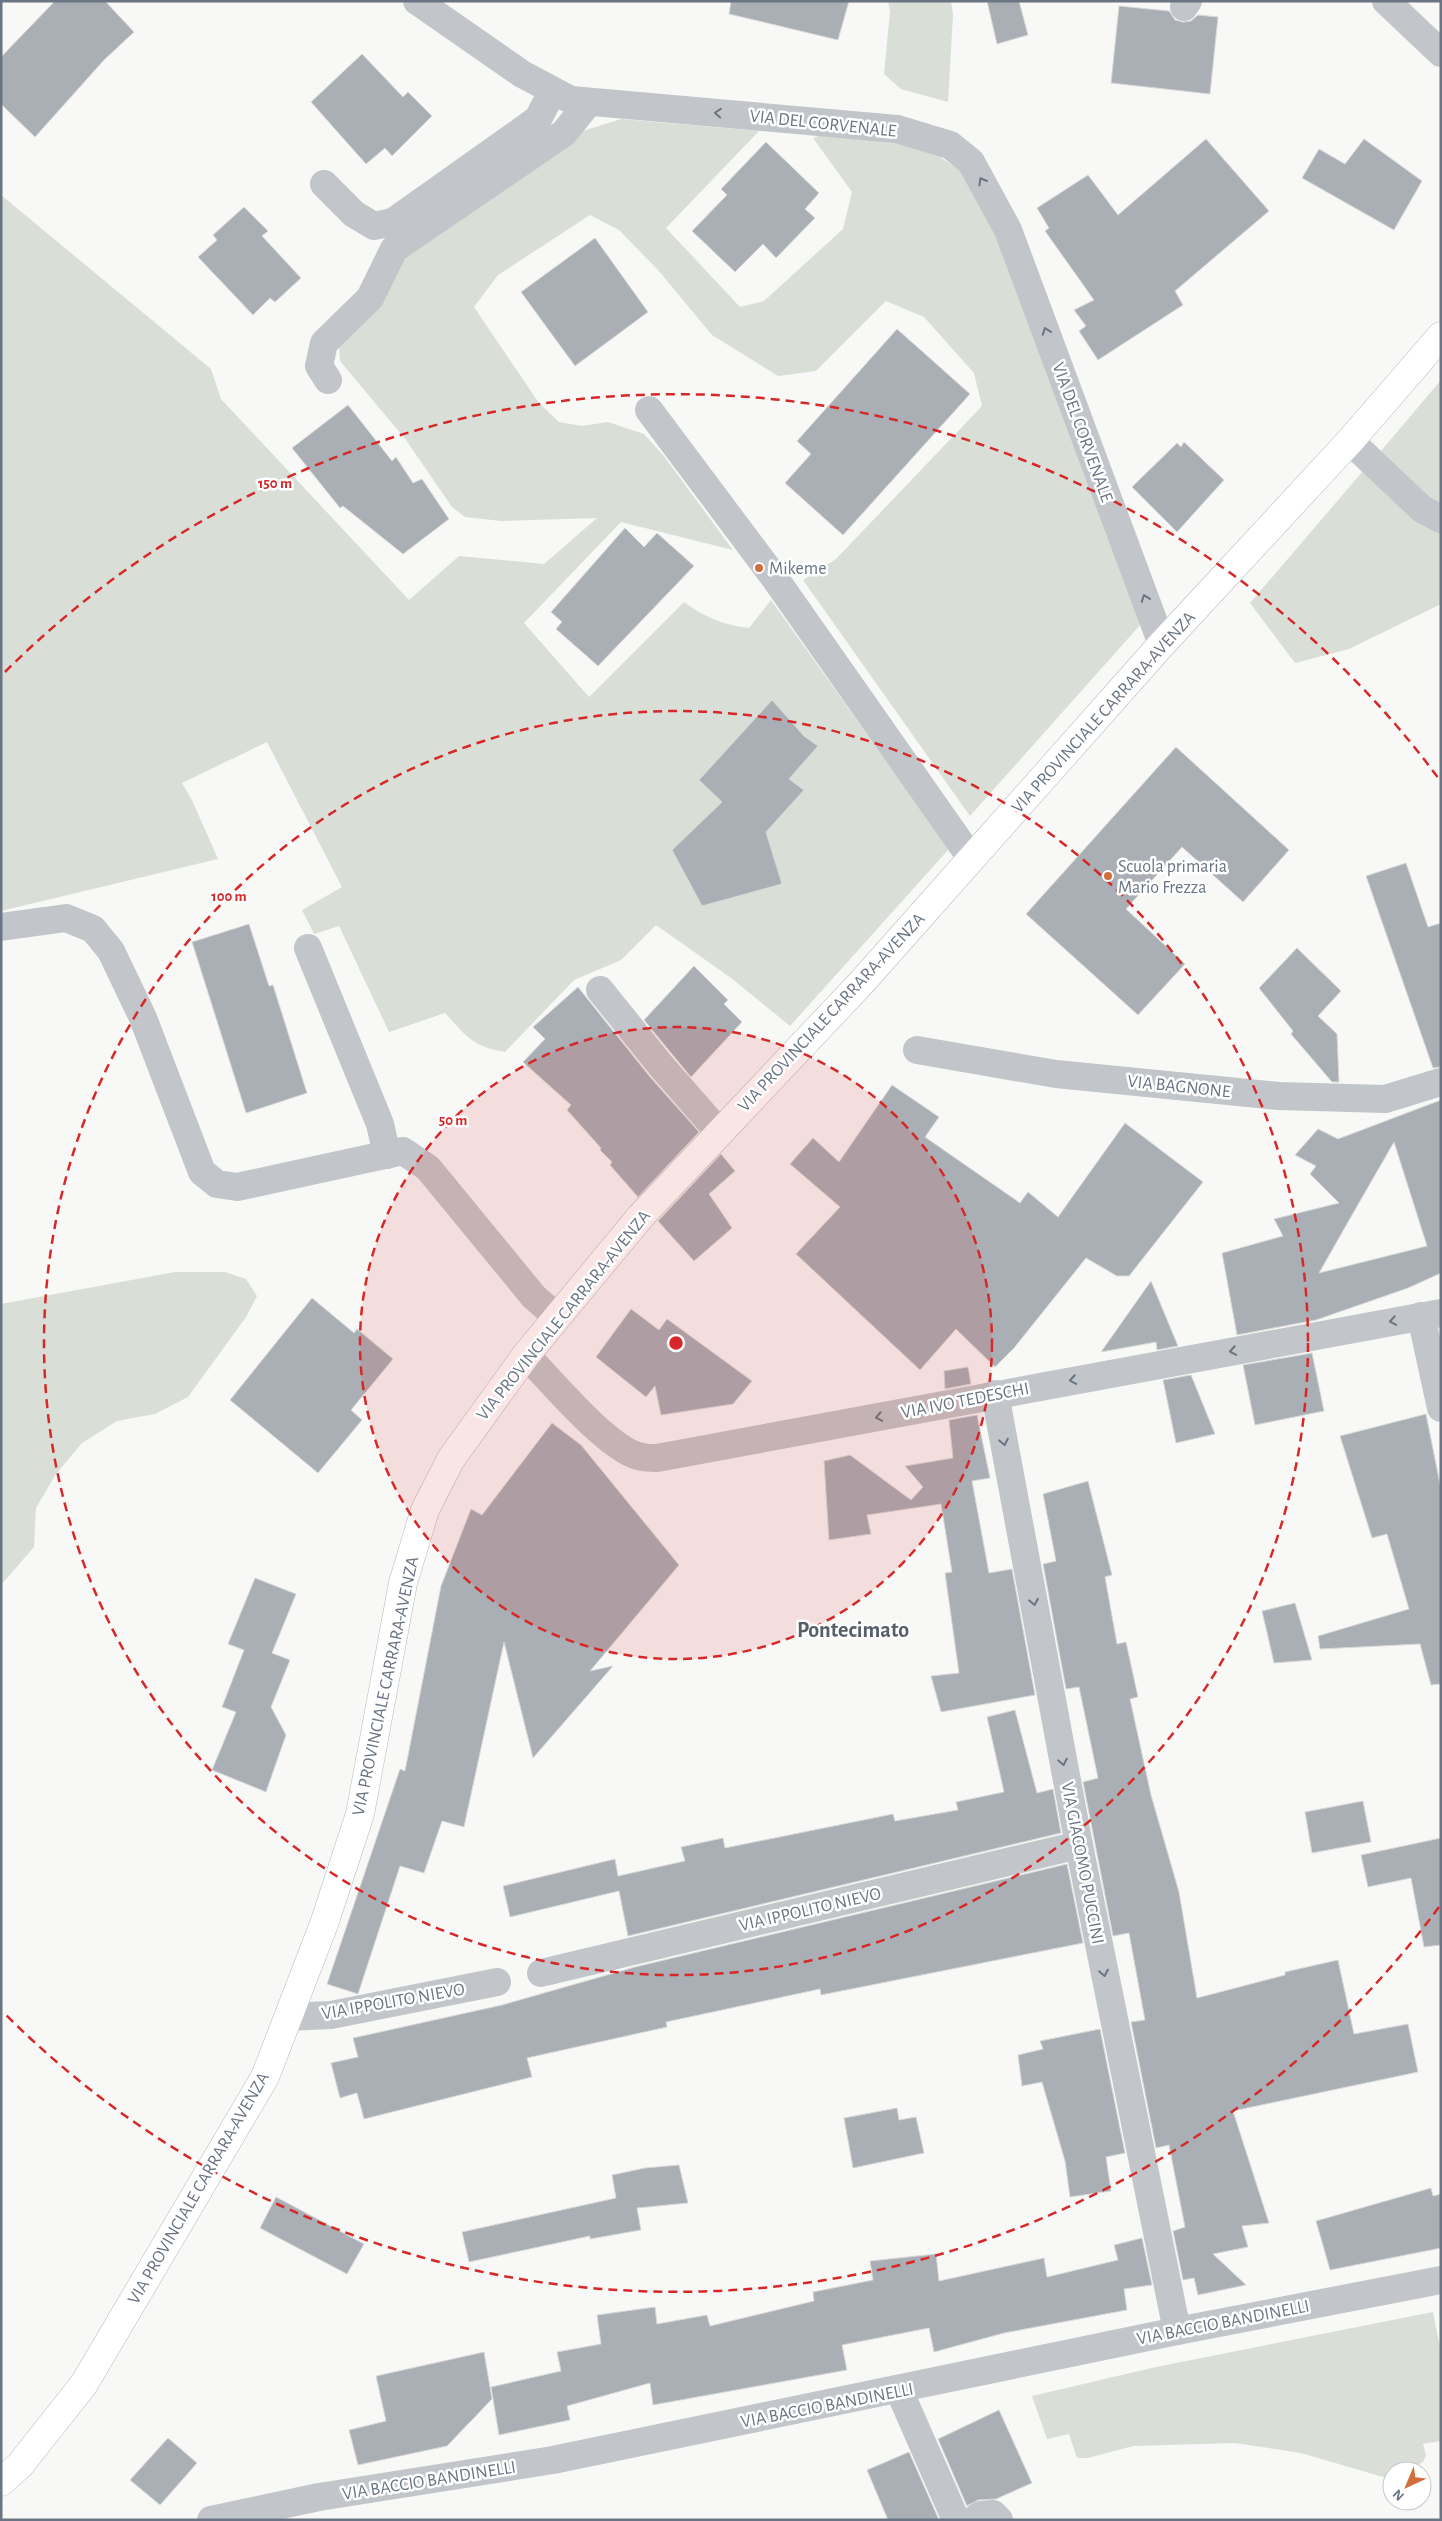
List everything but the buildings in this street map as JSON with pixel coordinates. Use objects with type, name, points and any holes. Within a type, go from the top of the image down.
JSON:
[{"type":"main road","name":"VIA PROVINCIALE CARRARA-AVENZA","points":[[1,2482],[20,2465],[84,2384],[265,2078],[324,1924],[360,1814],[403,1583],[425,1510],[451,1459],[526,1355],[641,1216],[862,982],[1162,644],[1350,441],[1441,336]]},
{"type":"street","name":"VIA DEL CORVENALE","points":[[417,1],[552,92],[571,100],[897,128],[950,145],[971,162],[1008,230],[1162,644]]},
{"type":"street","points":[[1386,1],[1441,53]]},
{"type":"street","points":[[324,184],[354,214],[374,226],[392,222],[538,119],[552,92]]},
{"type":"street","points":[[328,380],[319,366],[324,343],[370,298],[394,249],[564,133],[589,102]]},
{"type":"street","points":[[649,410],[774,576],[971,858]]},
{"type":"street","points":[[1350,441],[1422,509],[1441,519]]},
{"type":"street","points":[[1,927],[66,918],[93,929],[111,951],[143,1018],[202,1172],[217,1184],[237,1187],[403,1151],[428,1168],[534,1296],[557,1317]]},
{"type":"street","points":[[308,948],[380,1124],[387,1155]]},
{"type":"street","points":[[600,990],[662,1067],[719,1132]]},
{"type":"street","name":"VIA BAGNONE","points":[[917,1050],[1056,1074],[1279,1096],[1386,1099],[1441,1082]]},
{"type":"street","points":[[1431,1314],[1441,1408]]},
{"type":"street","name":"VIA IVO TEDESCHI","points":[[526,1355],[571,1403],[608,1438],[637,1456],[657,1458],[1431,1314]]},
{"type":"street","name":"VIA GIACOMO PUCCINI","points":[[995,1394],[1079,1844],[1177,2331]]},
{"type":"street","name":"VIA IPPOLITO NIEVO","points":[[541,1973],[1079,1844]]},
{"type":"street","name":"VIA IPPOLITO NIEVO","points":[[288,2016],[331,2015],[498,1982]]},
{"type":"street","name":"VIA BACCIO BANDINELLI","points":[[211,2520],[319,2497],[553,2460],[1177,2331],[1441,2280]]},
{"type":"street","points":[[899,2390],[956,2520]]},
{"type":"street","points":[[974,2520],[980,2515],[993,2514],[998,2520]]},
{"type":"shaded area","points":[[888,1],[951,1],[953,15],[948,102],[901,89],[884,74],[890,12]]},
{"type":"shaded area","points":[[621,119],[759,131],[666,228],[740,307],[764,301],[843,229],[852,192],[813,138],[832,131],[923,145],[963,173],[1000,235],[1141,624],[970,816],[803,580],[836,559],[982,406],[974,373],[924,317],[886,301],[816,371],[778,376],[712,335],[658,270],[619,230],[590,215],[498,275],[474,307],[539,403],[559,422],[582,426],[608,422],[644,434],[664,456],[733,550],[621,522],[524,623],[589,697],[684,602],[714,620],[749,628],[771,600],[949,849],[790,1026],[731,978],[656,925],[621,960],[574,980],[505,1052],[477,1044],[445,1013],[389,1032],[339,926],[314,934],[302,910],[342,887],[267,742],[182,783],[192,800],[218,859],[1,911],[1,195],[211,369],[221,399],[409,600],[459,556],[544,564],[597,518],[501,521],[465,517],[452,507],[406,440],[340,361],[339,346],[405,250],[583,131]]},
{"type":"shaded area","points":[[1441,380],[1441,508],[1381,451]]},
{"type":"shaded area","points":[[1363,471],[1425,526],[1441,532],[1441,604],[1349,649],[1295,663],[1250,603]]},
{"type":"shaded area","points":[[175,1272],[225,1272],[246,1279],[257,1296],[246,1317],[188,1397],[155,1414],[117,1421],[82,1443],[56,1474],[36,1508],[34,1547],[1,1585],[1,1304]]},
{"type":"shaded area","points":[[1433,2312],[1441,2353],[1441,2441],[1423,2444],[1426,2455],[1423,2461],[1382,2461],[1382,2477],[1301,2453],[1235,2443],[1133,2446],[1088,2458],[1077,2458],[1069,2434],[1047,2439],[1032,2396],[1156,2367]]},
{"type":"place","name":"Mikeme","points":[[759,568]]},
{"type":"place","name":"Scuola primaria Mario Frezza","points":[[1108,876]]},
{"type":"district","name":"Pontecimato","points":[[853,1629]]}]
